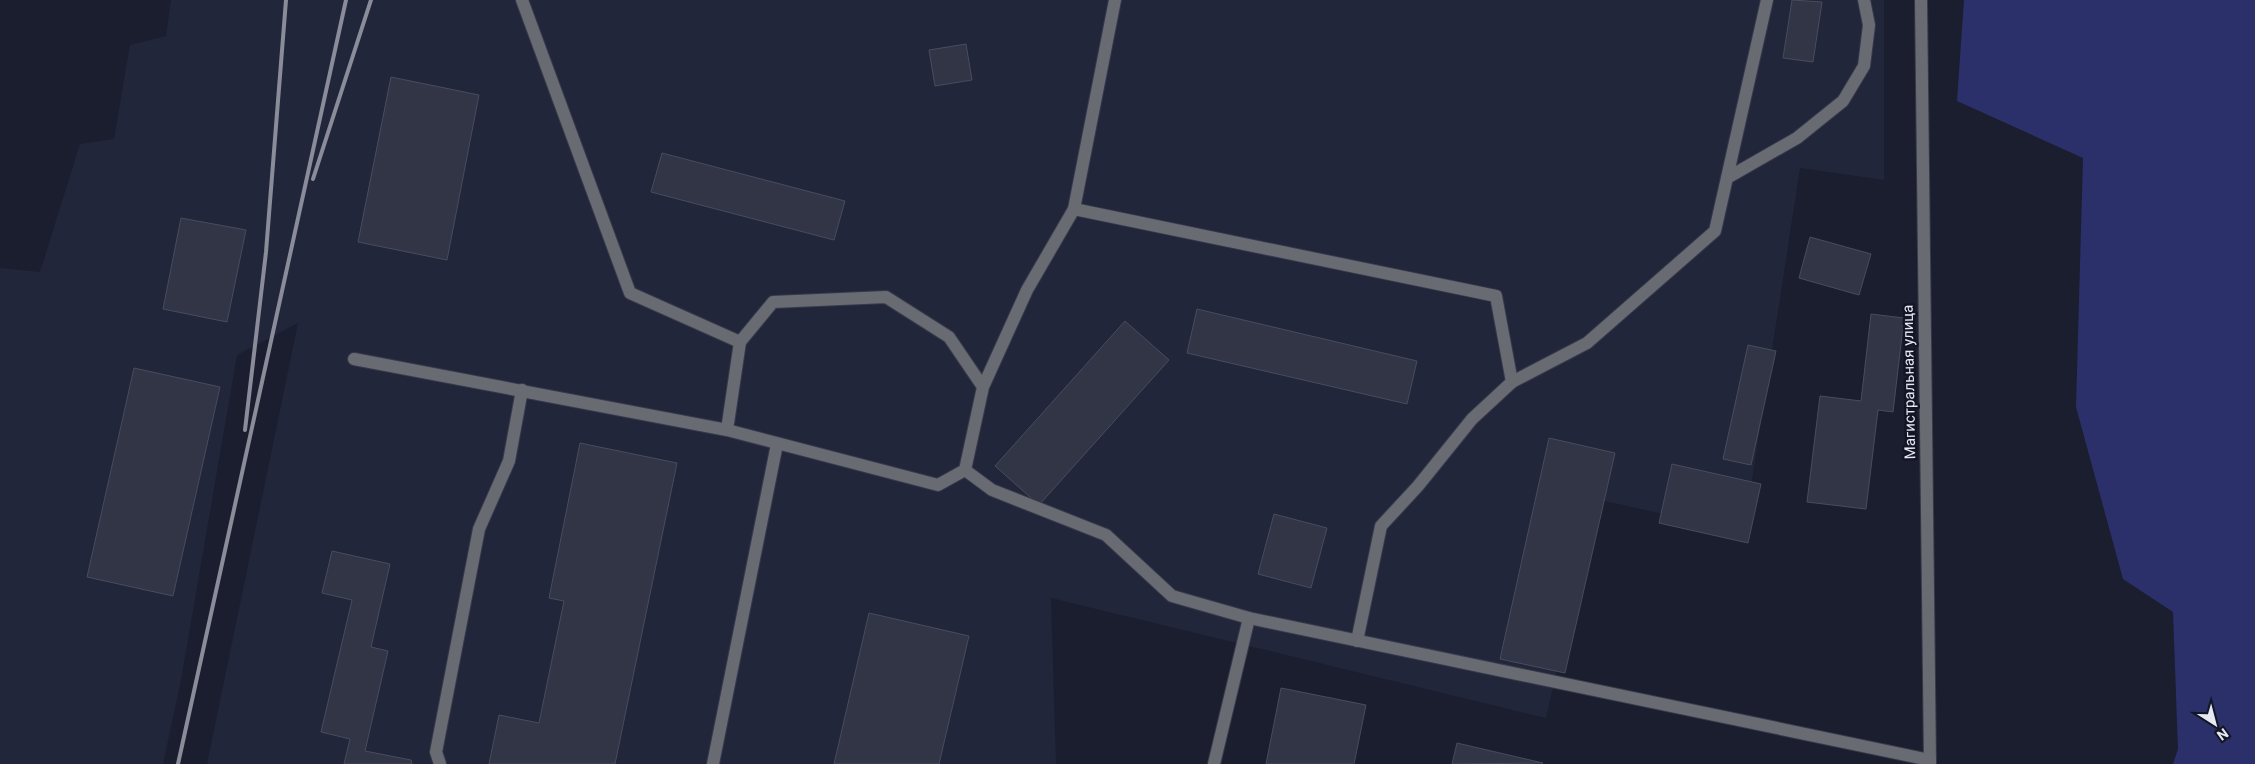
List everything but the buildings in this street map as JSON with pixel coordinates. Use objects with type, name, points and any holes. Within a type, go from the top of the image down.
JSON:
[{"type":"street","points":[[522,0],[630,293],[740,342]]},
{"type":"street","points":[[354,359],[727,430],[938,486],[965,470],[983,387],[1027,290],[1074,210],[1115,0]]},
{"type":"street","points":[[1357,641],[1381,526],[1418,486],[1472,419],[1512,382],[1587,343],[1715,231],[1767,0]]},
{"type":"street","points":[[1727,178],[1797,138],[1843,101],[1864,66],[1869,25],[1864,0]]},
{"type":"street","name":"Магистральная улица","points":[[1921,0],[1930,762]]},
{"type":"street","points":[[1074,210],[1496,296],[1512,382]]},
{"type":"street","points":[[727,430],[740,342],[773,302],[886,298],[949,337],[983,387]]},
{"type":"street","points":[[440,764],[436,752],[479,529],[509,461],[522,390]]},
{"type":"street","points":[[713,764],[777,444]]},
{"type":"street","points":[[965,470],[992,490],[1106,535],[1172,596],[1249,618],[1930,762]]},
{"type":"street","points":[[1214,764],[1249,618]]},
{"type":"shaded area","points":[[171,0],[1884,0],[1884,180],[1800,168],[1744,532],[1596,499],[1546,718],[1051,598],[1056,764],[207,764],[298,323],[237,355],[181,680],[163,764],[0,764],[0,268],[40,272],[80,144],[114,139],[130,45],[166,36]]},
{"type":"shaded area","points":[[1964,0],[2255,0],[2255,764],[2173,764],[2178,749],[2173,612],[2123,579],[2076,407],[2083,158],[1957,101]]},
{"type":"railway","points":[[245,430],[266,252],[286,0]]},
{"type":"railway","points":[[178,764],[346,0]]},
{"type":"railway","points":[[313,179],[371,0]]}]
